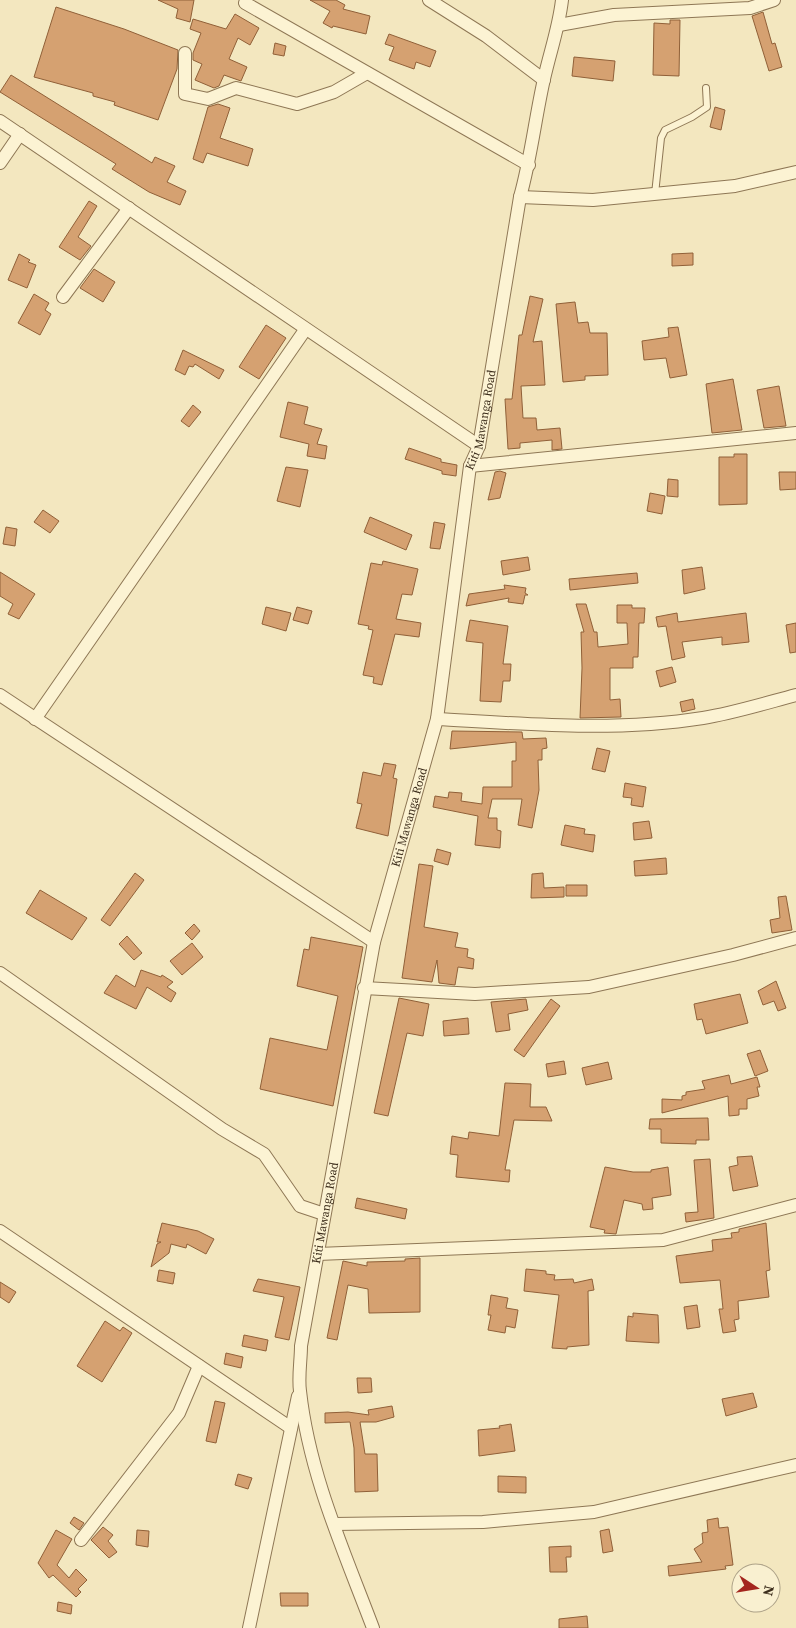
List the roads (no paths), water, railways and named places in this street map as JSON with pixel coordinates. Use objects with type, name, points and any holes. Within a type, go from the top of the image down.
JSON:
[{"type":"street","points":[[429,0],[486,36],[544,80]]},
{"type":"street","name":"Kiti Mawanga Road","points":[[373,1628],[334,1524],[310,1452],[299,1390],[301,1346],[364,988],[374,942],[436,719],[470,466],[479,446],[520,197],[529,165],[544,80],[559,25],[562,0]]},
{"type":"street","points":[[559,25],[614,15],[750,8],[774,0]]},
{"type":"street","points":[[244,1],[529,165]]},
{"type":"street","points":[[185,53],[185,94],[208,99],[236,88],[297,104],[334,92],[367,73]]},
{"type":"street","points":[[0,120],[479,446]]},
{"type":"street","points":[[0,163],[20,134]]},
{"type":"street","points":[[520,197],[593,200],[734,186],[796,172]]},
{"type":"street","points":[[63,297],[129,208]]},
{"type":"street","points":[[35,719],[306,330]]},
{"type":"street","points":[[470,466],[796,433]]},
{"type":"street","points":[[0,695],[374,942]]},
{"type":"street","points":[[436,719],[556,726],[627,726],[704,718],[796,695]]},
{"type":"street","points":[[364,988],[475,994],[589,987],[796,938]]},
{"type":"street","points":[[0,973],[222,1129],[264,1154],[300,1206],[324,1214]]},
{"type":"street","points":[[318,1254],[663,1240],[796,1205]]},
{"type":"street","points":[[0,1230],[291,1428]]},
{"type":"street","points":[[81,1540],[179,1414],[198,1366]]},
{"type":"street","points":[[249,1628],[299,1390]]},
{"type":"street","points":[[334,1524],[483,1522],[594,1512],[796,1465]]},
{"type":"lane","points":[[655,194],[661,138],[666,130],[707,107],[706,88]]}]
